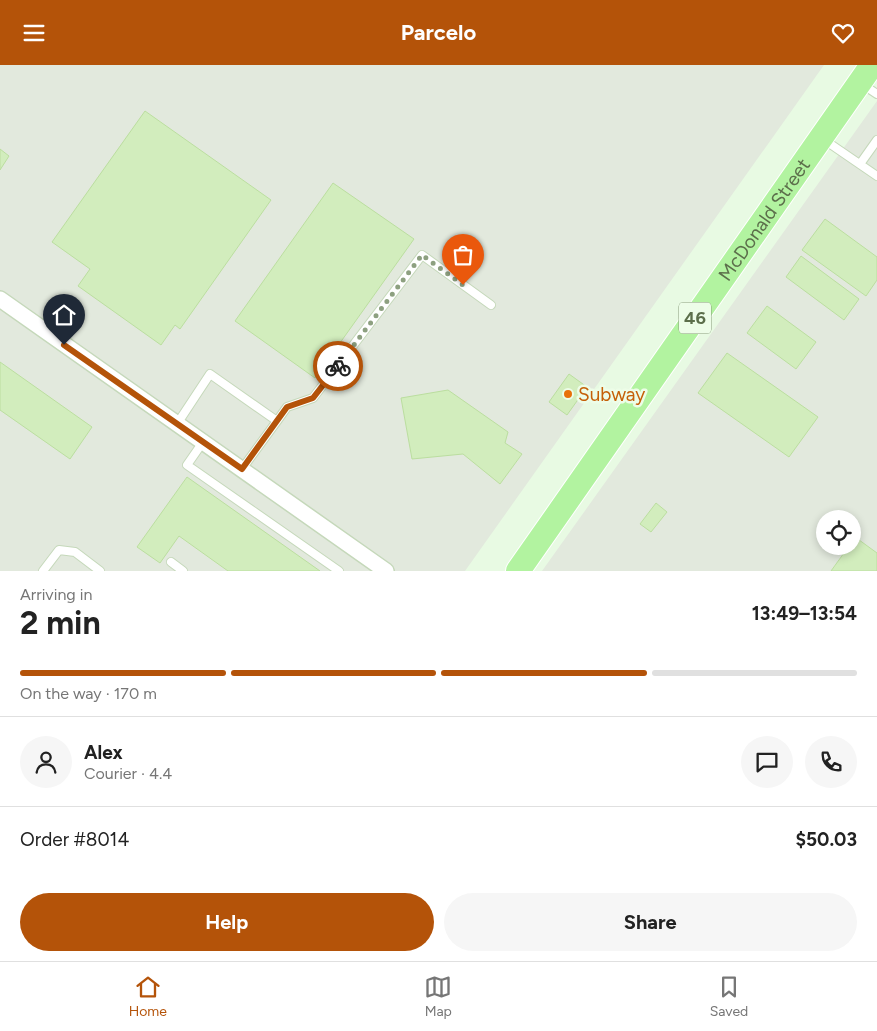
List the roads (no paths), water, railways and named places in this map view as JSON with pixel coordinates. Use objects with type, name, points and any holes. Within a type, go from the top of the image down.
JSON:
[{"type":"main road","name":"McDonald Street","points":[[518,571],[821,138],[870,81]]},
{"type":"street","points":[[0,299],[386,571]]},
{"type":"lane","points":[[821,138],[877,176]]},
{"type":"lane","points":[[860,164],[877,140]]},
{"type":"lane","points":[[242,469],[287,407],[313,398],[422,255],[491,305]]},
{"type":"lane","points":[[177,424],[210,374],[277,421]]},
{"type":"lane","points":[[203,442],[187,465],[339,571]]},
{"type":"lane","points":[[43,571],[60,550],[75,552],[100,571]]},
{"type":"lane","points":[[171,563],[183,571]]},
{"type":"place","name":"Subway","points":[[568,394]]}]
